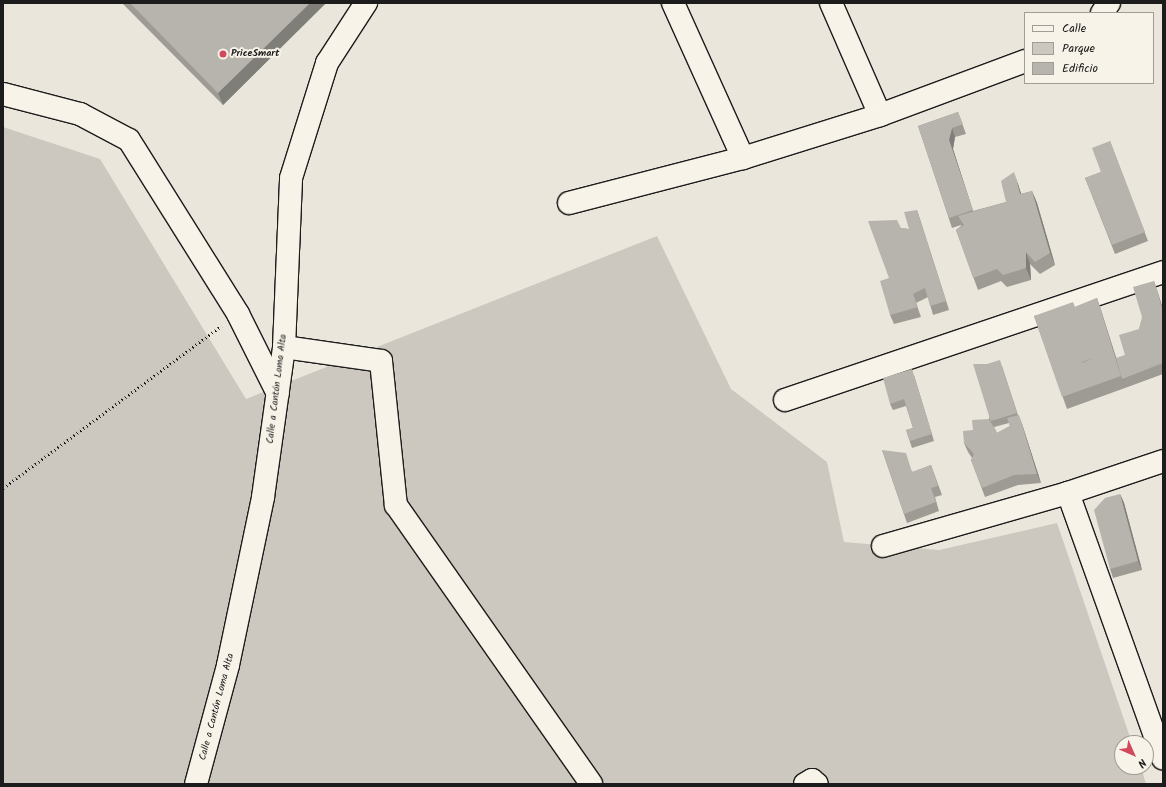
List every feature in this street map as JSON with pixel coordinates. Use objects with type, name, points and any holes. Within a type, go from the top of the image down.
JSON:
[{"type":"street","name":"Calle a Cantón Loma Alta","points":[[196,784],[228,666],[257,532],[284,347],[291,178],[327,63],[366,3]]},
{"type":"street","points":[[673,3],[743,158]]},
{"type":"street","points":[[831,3],[880,115]]},
{"type":"street","points":[[1103,12],[1110,3]]},
{"type":"street","points":[[569,203],[743,158],[880,115],[1024,61]]},
{"type":"street","points":[[3,94],[80,114],[129,140],[238,314],[278,394]]},
{"type":"street","points":[[785,400],[1163,272]]},
{"type":"street","points":[[284,347],[381,361],[396,505],[591,784]]},
{"type":"street","points":[[883,546],[1068,493],[1163,461]]},
{"type":"street","points":[[1068,493],[1163,759]]},
{"type":"street","points":[[806,784],[812,780],[817,784]]},
{"type":"path","points":[[3,488],[238,314]]},
{"type":"green space","points":[[3,127],[100,159],[246,399],[657,236],[731,389],[827,462],[844,542],[939,550],[1057,523],[1129,735],[1114,735],[1114,775],[1143,775],[1146,784],[3,784]]},
{"type":"building","name":"PriceSmart","points":[[130,3],[310,3],[218,93]]},
{"type":"building","points":[[958,112],[963,124],[952,128],[949,140],[973,210],[949,218],[918,126]]},
{"type":"building","points":[[1110,141],[1145,232],[1112,245],[1085,178],[1101,172],[1092,148]]},
{"type":"building","points":[[1014,172],[1020,194],[1032,191],[1050,253],[1035,262],[1026,252],[1026,268],[1003,275],[997,269],[973,278],[956,230],[964,225],[958,216],[1006,202],[1001,181]]},
{"type":"building","points":[[917,210],[946,301],[930,306],[925,288],[913,294],[918,307],[890,315],[880,281],[889,278],[868,221],[897,220],[901,228],[909,229],[904,212]]},
{"type":"building","points":[[1154,281],[1163,311],[1163,363],[1122,379],[1116,358],[1125,355],[1119,335],[1139,329],[1142,317],[1133,287]]},
{"type":"building","points":[[1097,298],[1121,376],[1062,397],[1034,316],[1073,302],[1075,307]]},
{"type":"building","points":[[1000,360],[1017,413],[991,421],[973,364],[987,364]]},
{"type":"building","points":[[912,369],[932,434],[910,441],[906,430],[913,428],[904,399],[890,404],[883,378]]},
{"type":"building","points":[[1019,415],[1037,474],[1014,475],[982,488],[971,460],[974,454],[964,443],[963,431],[973,430],[972,420],[989,419],[997,433],[1010,426],[1007,418]]},
{"type":"building","points":[[882,450],[906,453],[912,472],[931,465],[938,486],[931,488],[936,502],[904,514]]},
{"type":"building","points":[[1120,494],[1138,561],[1110,569],[1094,510],[1105,498]]},
{"type":"place","name":"PriceSmart","points":[[223,54]]}]
